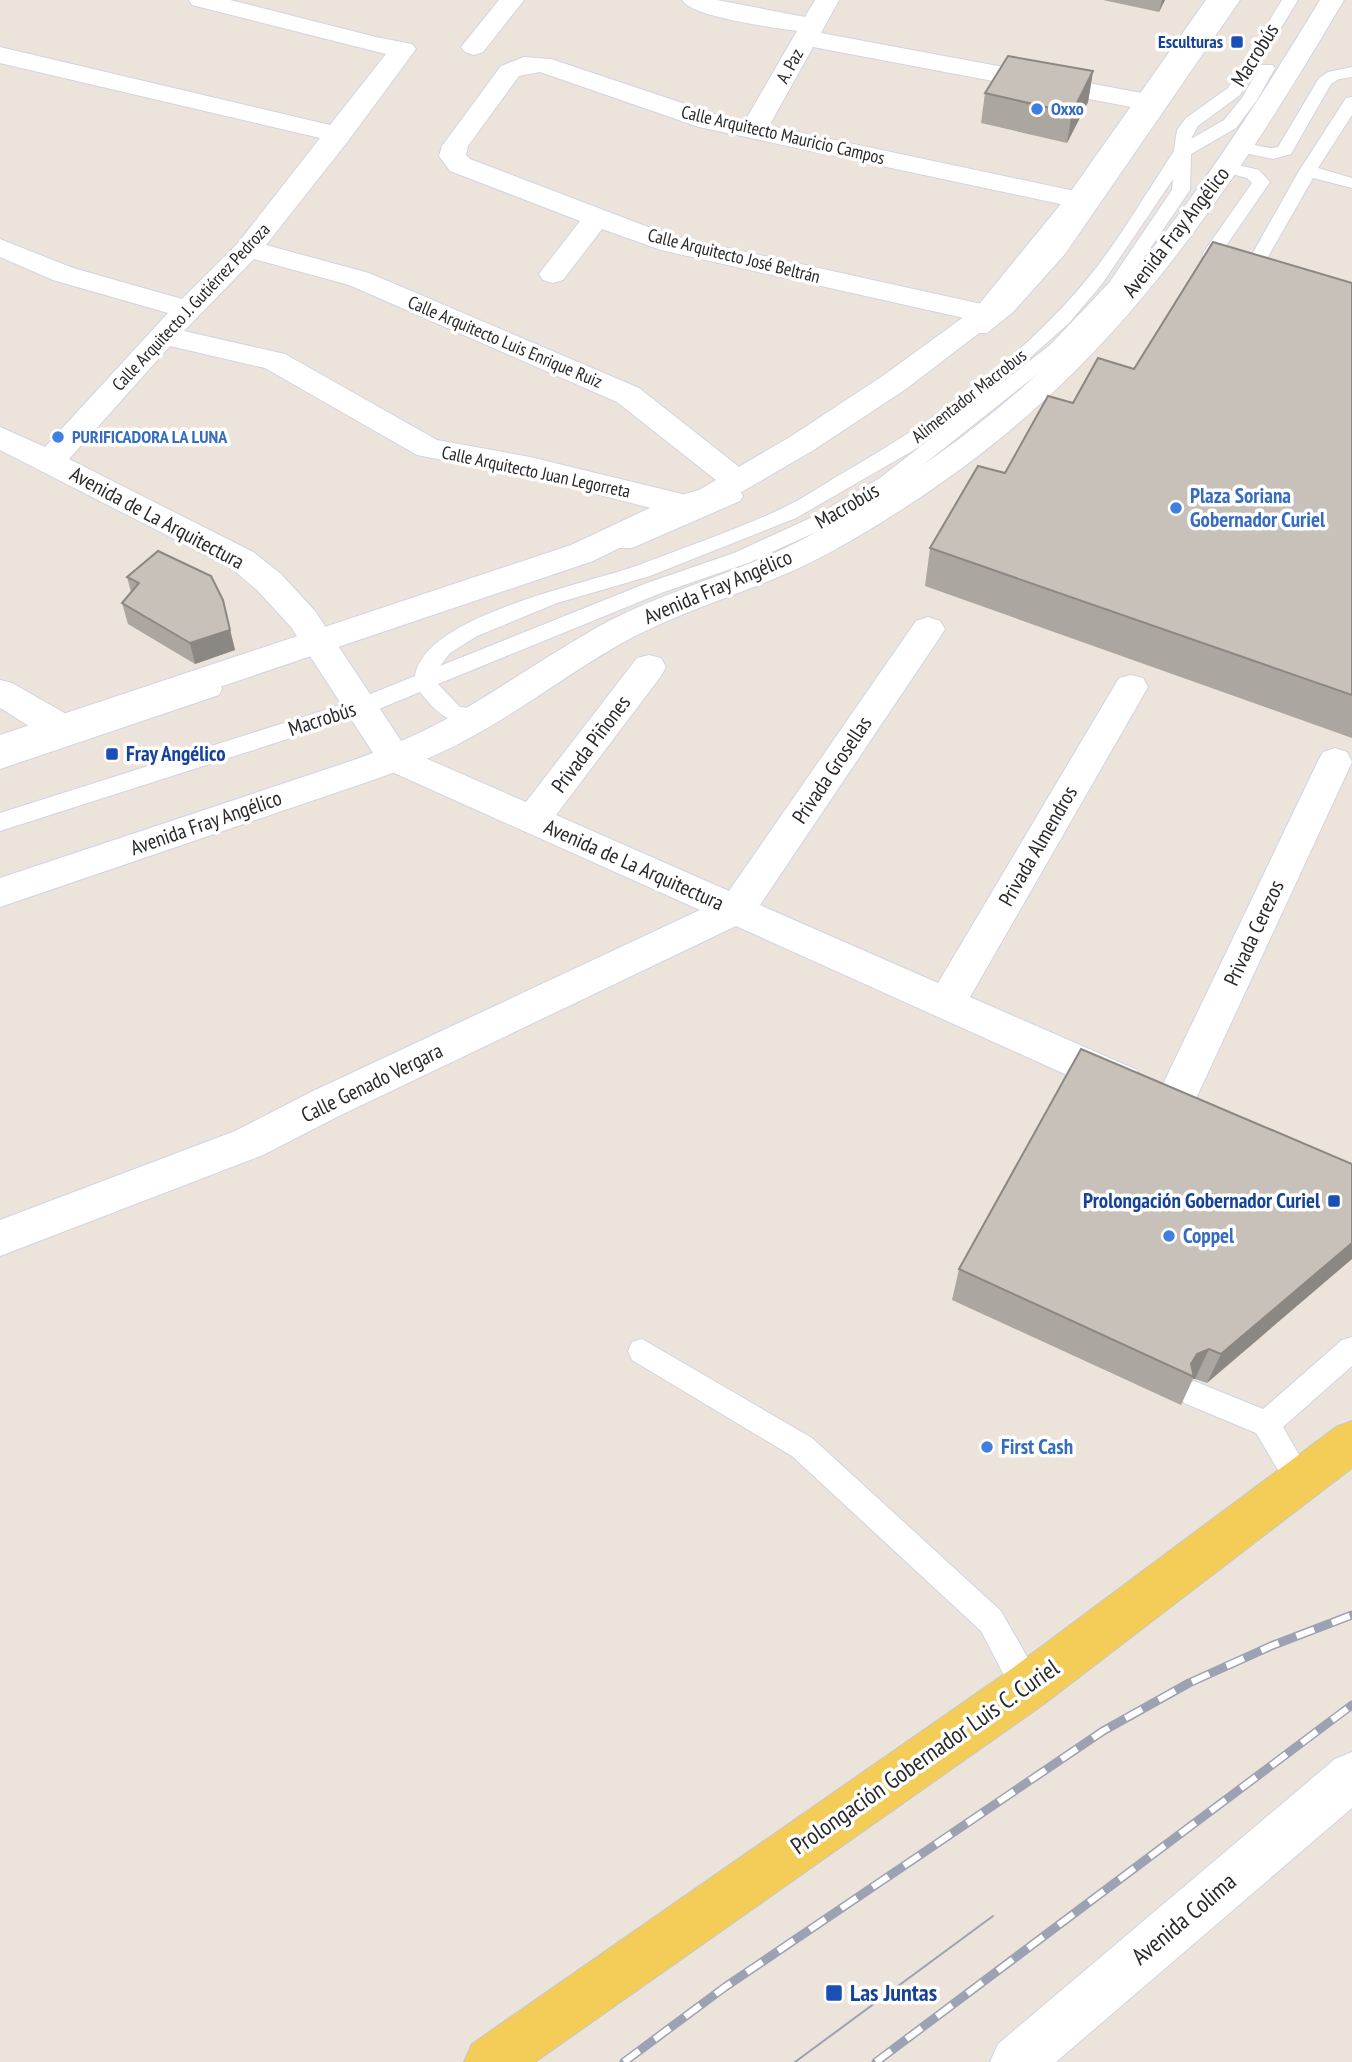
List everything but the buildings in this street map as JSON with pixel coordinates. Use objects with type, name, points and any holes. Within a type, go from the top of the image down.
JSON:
[{"type":"main road","name":"Prolongación Gobernador Luis C. Curiel","points":[[490,2062],[1027,1688],[1352,1442]]},
{"type":"street","name":"Calle Arquitecto J. Gutiérrez Pedroza","points":[[50,461],[163,335],[248,248],[339,135],[403,49],[375,45],[201,0]]},
{"type":"street","points":[[474,47],[512,0]]},
{"type":"street","points":[[694,0],[720,10],[808,32],[1147,102]]},
{"type":"street","name":"A. Paz","points":[[753,131],[827,0]]},
{"type":"street","points":[[0,748],[322,645],[582,553],[682,505],[710,497],[801,444],[874,396],[986,314],[1079,200],[1218,0]]},
{"type":"street","name":"Avenida Fray Angélico","points":[[0,892],[395,759],[479,716],[588,646],[655,612],[774,567],[896,498],[1005,421],[1060,368],[1130,292],[1165,252],[1233,157],[1296,63],[1332,0]]},
{"type":"street","points":[[0,55],[339,135]]},
{"type":"street","name":"Calle Arquitecto Mauricio Campos","points":[[452,156],[455,146],[510,71],[524,65],[542,64],[708,121],[1079,200]]},
{"type":"street","name":"Calle Arquitecto José Beltrán","points":[[452,156],[460,165],[661,242],[986,314]]},
{"type":"street","points":[[553,274],[598,216]]},
{"type":"street","points":[[0,247],[63,274],[189,310]]},
{"type":"street","name":"Calle Arquitecto Luis Enrique Ruiz","points":[[248,248],[359,279],[628,394],[737,481]]},
{"type":"street","name":"Calle Arquitecto Juan Legorreta","points":[[163,335],[275,361],[428,448],[530,467],[682,505]]},
{"type":"street","name":"Avenida de La Arquitectura","points":[[0,437],[242,560],[290,603],[322,645],[395,759],[1209,1121]]},
{"type":"street","name":"Privada Grosellas","points":[[736,910],[928,629]]},
{"type":"street","name":"Privada Piñones","points":[[532,820],[649,667]]},
{"type":"street","name":"Privada Almendros","points":[[946,1004],[1131,687]]},
{"type":"street","points":[[0,692],[63,729]]},
{"type":"street","name":"Privada Cerezos","points":[[1173,1105],[1335,761]]},
{"type":"street","name":"Calle Genado Vergara","points":[[0,1238],[249,1143],[325,1104],[736,910]]},
{"type":"street","name":"Avenida Colima","points":[[1016,2062],[1352,1776]]},
{"type":"lane","points":[[0,761],[322,645],[568,566],[737,494],[869,411],[934,366],[1006,308],[1059,250],[1232,0]]},
{"type":"lane","name":"Macrobús","points":[[0,822],[361,707],[654,588],[740,558],[824,520],[887,483],[1022,378],[1084,322],[1138,257],[1181,190],[1183,134],[1192,122],[1234,91],[1290,0]]},
{"type":"lane","name":"Alimentador Macrobus","points":[[425,682],[426,668],[442,649],[470,631],[550,598],[643,571],[789,513],[907,445],[974,397],[1062,319],[1096,280],[1182,152],[1230,124],[1249,100],[1306,0]]},
{"type":"lane","points":[[1233,157],[1273,154],[1285,150],[1325,81],[1334,75],[1352,72]]},
{"type":"lane","points":[[1233,157],[1261,183],[1212,253],[1211,259],[1216,267],[1253,281],[1308,171],[1352,102]]},
{"type":"lane","points":[[1308,171],[1352,183]]},
{"type":"lane","points":[[425,682],[443,706],[460,718],[479,716]]},
{"type":"lane","points":[[1266,1424],[1352,1349]]},
{"type":"lane","points":[[642,1351],[802,1447],[990,1622],[1027,1688]]},
{"type":"lane","points":[[1194,1394],[1266,1424],[1300,1481]]},
{"type":"tram line","points":[[795,2062],[993,1916]]},
{"type":"railway","points":[[624,2062],[725,1987],[1103,1731],[1189,1683],[1271,1646],[1352,1615]]},
{"type":"railway","points":[[876,2062],[1352,1705]]},
{"type":"place","name":"Esculturas","points":[[1237,42]]},
{"type":"place","name":"Oxxo","points":[[1037,109]]},
{"type":"place","name":"PURIFICADORA LA LUNA","points":[[58,437]]},
{"type":"place","name":"Plaza Soriana Gobernador Curiel","points":[[1176,508]]},
{"type":"place","name":"Fray Angélico","points":[[112,754]]},
{"type":"place","name":"Prolongación Gobernador Curiel","points":[[1334,1201]]},
{"type":"place","name":"Coppel","points":[[1169,1236]]},
{"type":"place","name":"First Cash","points":[[987,1447]]},
{"type":"place","name":"Las Juntas","points":[[834,1993]]}]
